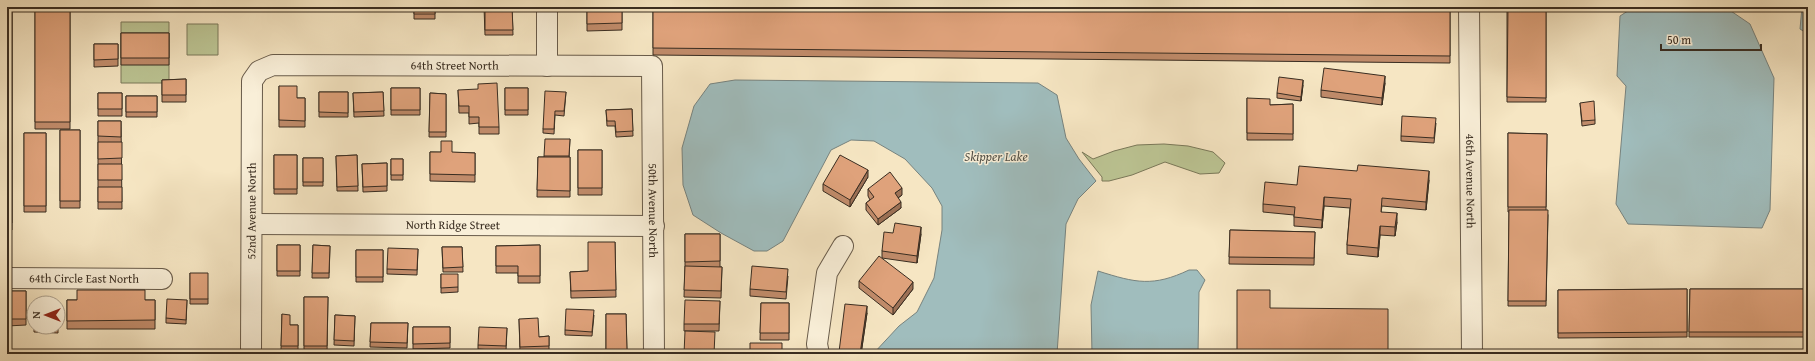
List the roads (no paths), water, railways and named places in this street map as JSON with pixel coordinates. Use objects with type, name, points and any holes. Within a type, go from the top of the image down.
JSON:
[{"type":"street","points":[[547,7],[547,66]]},
{"type":"street","name":"46th Avenue North","points":[[1469,7],[1472,354]]},
{"type":"street","name":"64th Street North","points":[[259,72],[272,65],[652,66]]},
{"type":"street","name":"50th Avenue North","points":[[652,66],[654,354]]},
{"type":"street","name":"52nd Avenue North","points":[[251,354],[252,81],[259,72]]},
{"type":"street","name":"North Ridge Street","points":[[252,224],[654,226]]},
{"type":"street","points":[[819,354],[817,344],[827,273],[843,246]]},
{"type":"street","name":"64th Circle East North","points":[[7,278],[162,279]]},
{"type":"water","points":[[1634,7],[1725,7],[1750,24],[1774,78],[1770,210],[1762,228],[1628,224],[1616,204],[1626,86],[1617,76],[1620,16]]},
{"type":"water","points":[[1802,7],[1808,7],[1808,34],[1800,29]]},
{"type":"water","name":"Skipper Lake","points":[[735,80],[1038,83],[1057,95],[1066,138],[1079,159],[1096,181],[1078,199],[1066,224],[1057,354],[873,354],[899,326],[917,312],[934,278],[942,230],[942,206],[932,188],[905,159],[874,141],[851,140],[831,150],[783,241],[767,251],[754,251],[721,233],[693,215],[683,185],[682,148],[694,106],[710,84]]},
{"type":"water","points":[[1189,270],[1197,270],[1205,280],[1199,292],[1198,354],[1092,354],[1091,305],[1098,271],[1134,280],[1154,281],[1165,279]]}]
